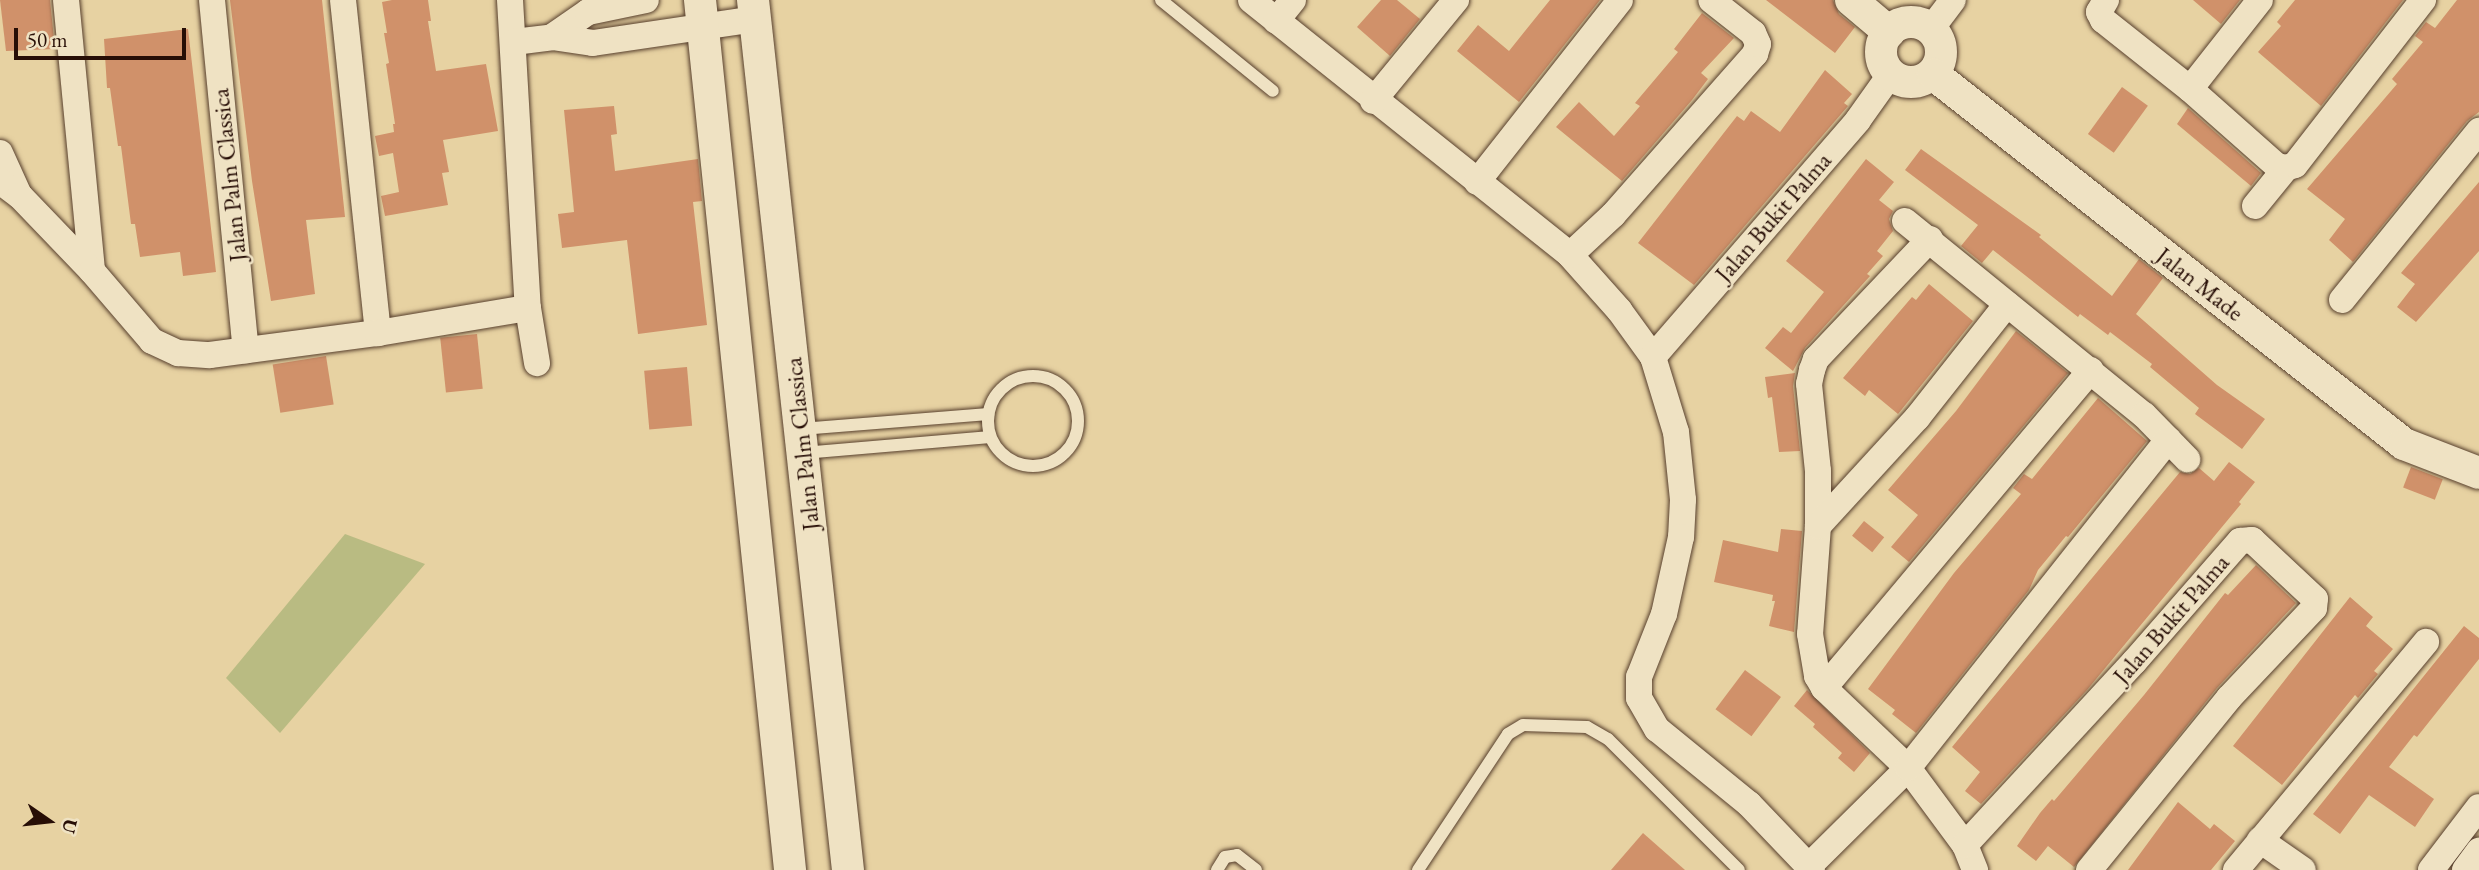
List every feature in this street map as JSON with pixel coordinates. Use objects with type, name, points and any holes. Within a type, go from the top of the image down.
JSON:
[{"type":"street","points":[[66,0],[92,271]]},
{"type":"street","name":"Jalan Palm Classica","points":[[212,0],[246,350]]},
{"type":"street","points":[[343,0],[378,333]]},
{"type":"street","points":[[510,0],[528,308],[537,363]]},
{"type":"street","name":"Jalan Palm Classica","points":[[552,37],[588,12],[646,0]]},
{"type":"street","points":[[1251,0],[1373,101],[1570,256],[1619,310],[1653,357],[1676,432],[1683,500],[1681,537],[1664,614],[1640,677],[1639,698],[1657,729],[1749,804],[1811,868],[1908,768],[2168,440]]},
{"type":"street","points":[[1276,21],[1293,0]]},
{"type":"street","points":[[1373,101],[1456,0]]},
{"type":"street","points":[[1477,182],[1620,0]]},
{"type":"street","points":[[1570,256],[1613,215],[1755,54],[1758,44],[1753,33],[1712,0]]},
{"type":"street","points":[[1851,0],[1889,32]]},
{"type":"street","points":[[1931,29],[1953,0]]},
{"type":"street","points":[[2190,89],[2260,0]]},
{"type":"street","points":[[2255,206],[2286,168],[2295,164],[2423,0]]},
{"type":"street","points":[[2103,6],[2104,20],[2190,89],[2277,166],[2286,168]]},
{"type":"street","name":"Jalan Palm Classica","points":[[514,42],[552,37],[593,43],[702,13],[754,9],[848,870]]},
{"type":"street","points":[[702,13],[745,456],[790,870]]},
{"type":"street","points":[[1910,22],[1931,29],[1942,52],[1933,74],[1912,83],[1890,75],[1881,53],[1889,32],[1899,24],[1910,22]]},
{"type":"street","name":"Jalan Made","points":[[1933,74],[2404,444],[2479,473]]},
{"type":"street","name":"Jalan Bukit Palma","points":[[1653,357],[1858,120],[1890,75]]},
{"type":"street","points":[[2342,300],[2479,131]]},
{"type":"street","points":[[0,153],[10,188],[92,271],[152,341],[178,353],[210,355],[378,333],[528,308]]},
{"type":"street","points":[[1905,221],[2091,370],[2144,415],[2187,459]]},
{"type":"street","points":[[1930,239],[1815,359],[1809,384],[1818,471],[1818,526],[1810,634],[1816,677],[1824,688],[1908,768],[1965,845],[1975,870]]},
{"type":"street","points":[[1818,526],[1917,418],[2007,304]]},
{"type":"street","points":[[1824,688],[2091,370]]},
{"type":"street","name":"Jalan Bukit Palma","points":[[1965,845],[2134,662],[2240,541],[2252,540],[2315,599],[2314,608],[2238,688],[2089,870]]},
{"type":"street","points":[[2236,870],[2426,642]]},
{"type":"street","points":[[2431,870],[2479,807]]},
{"type":"street","points":[[2260,840],[2303,870]]},
{"type":"street","points":[[2465,870],[2479,851]]},
{"type":"lane","points":[[1161,0],[1273,92]]},
{"type":"lane","points":[[1031,376],[1051,379],[1067,391],[1077,409],[1078,429],[1071,447],[1056,461],[1037,467],[1018,464],[1001,454],[990,438],[988,414],[996,395],[1011,381],[1031,376]]},
{"type":"lane","points":[[802,441],[859,424],[988,414]]},
{"type":"lane","points":[[859,424],[861,449]]},
{"type":"lane","points":[[802,441],[861,449],[990,438]]},
{"type":"lane","points":[[1418,870],[1508,734],[1523,725],[1587,727],[1608,739],[1739,870]]},
{"type":"lane","points":[[1217,870],[1225,857],[1237,855],[1256,870]]},
{"type":"green space","points":[[345,534],[425,564],[280,733],[226,678]]},
{"type":"building","points":[[0,0],[50,0],[55,49],[6,51]]},
{"type":"building","points":[[230,0],[322,0],[345,217],[306,220],[315,294],[271,301],[252,181]]},
{"type":"building","points":[[428,0],[431,21],[428,21],[436,71],[486,64],[498,131],[443,140],[449,172],[442,173],[448,205],[385,216],[381,196],[399,192],[393,153],[379,156],[375,136],[394,132],[395,124],[386,64],[389,63],[382,2]]},
{"type":"building","points":[[1381,0],[1397,0],[1420,19],[1390,56],[1357,27]]},
{"type":"building","points":[[1550,0],[1600,0],[1519,102],[1457,51],[1478,25],[1509,51]]},
{"type":"building","points":[[1766,0],[1833,0],[1839,14],[1855,27],[1835,53]]},
{"type":"building","points":[[2193,0],[2240,0],[2221,24]]},
{"type":"building","points":[[2295,0],[2403,0],[2321,106],[2258,52],[2281,26],[2277,22]]},
{"type":"building","points":[[2457,0],[2479,0],[2479,112],[2467,121],[2353,262],[2329,240],[2345,219],[2307,189],[2397,84],[2392,79],[2423,42],[2415,36],[2426,22],[2435,28]]},
{"type":"building","points":[[1702,13],[1734,38],[1701,73],[1708,79],[1692,100],[1622,181],[1556,127],[1579,102],[1614,136],[1640,106],[1635,103],[1678,52],[1674,49]]},
{"type":"building","points":[[188,29],[216,272],[183,276],[180,252],[140,257],[135,224],[131,224],[110,88],[107,88],[104,39]]},
{"type":"building","points":[[1825,70],[1852,94],[1844,103],[1848,106],[1694,285],[1638,243],[1737,116],[1744,121],[1751,111],[1780,132]]},
{"type":"building","points":[[2122,87],[2148,106],[2114,153],[2088,134]]},
{"type":"building","points":[[614,106],[617,134],[611,135],[615,171],[698,159],[702,201],[693,202],[707,325],[638,334],[627,240],[562,248],[558,214],[574,212],[564,110]]},
{"type":"building","points":[[2188,108],[2261,173],[2251,186],[2177,124]]},
{"type":"building","points":[[1921,149],[2041,235],[2039,237],[2112,296],[2139,259],[2163,278],[2136,314],[2217,385],[2265,419],[2242,449],[2195,414],[2199,408],[2150,367],[2152,364],[2110,332],[2108,335],[2080,314],[2078,317],[1993,250],[1982,263],[1961,246],[1978,225],[1905,170]]},
{"type":"building","points":[[1866,159],[1894,182],[1879,200],[1893,211],[1889,219],[1893,231],[1877,251],[1883,256],[1867,274],[1870,276],[1805,348],[1793,371],[1765,348],[1783,327],[1791,333],[1824,292],[1786,261]]},
{"type":"building","points":[[2479,182],[2479,251],[2416,322],[2397,307],[2415,284],[2401,273]]},
{"type":"building","points":[[1929,284],[1973,321],[1898,414],[1869,390],[1865,396],[1843,378],[1912,297],[1916,300]]},
{"type":"building","points":[[2016,331],[2068,373],[1909,562],[1891,547],[1918,515],[1888,490],[1956,411]]},
{"type":"building","points":[[477,334],[483,389],[446,393],[440,338]]},
{"type":"building","points":[[326,356],[334,404],[280,413],[273,364]]},
{"type":"building","points":[[687,367],[692,426],[649,430],[644,371]]},
{"type":"building","points":[[1795,373],[1793,386],[1800,451],[1779,452],[1772,397],[1768,398],[1765,377]]},
{"type":"building","points":[[2098,398],[2147,441],[2038,570],[2029,590],[1916,733],[1892,714],[1895,710],[1868,689],[1954,573],[2021,494],[2013,488],[2024,474],[2032,479]]},
{"type":"building","points":[[2229,462],[2255,482],[2239,502],[2241,504],[2087,690],[1981,804],[1965,791],[1980,772],[1952,747],[2180,472],[2190,474],[2199,468],[2214,481]]},
{"type":"building","points":[[2411,467],[2443,479],[2435,500],[2403,488]]},
{"type":"building","points":[[1864,521],[1884,537],[1872,552],[1852,536]]},
{"type":"building","points":[[1781,529],[1802,531],[1794,632],[1769,626],[1775,601],[1772,601],[1773,595],[1714,582],[1723,540],[1778,552]]},
{"type":"building","points":[[2256,565],[2296,603],[2217,688],[2074,867],[2048,846],[2036,861],[2017,846],[2040,813],[2052,799],[2054,801],[2144,695],[2225,593],[2228,595]]},
{"type":"building","points":[[2350,597],[2373,617],[2366,626],[2393,649],[2374,671],[2378,674],[2358,698],[2355,695],[2282,785],[2233,746]]},
{"type":"building","points":[[2464,626],[2479,638],[2479,659],[2417,737],[2414,735],[2389,767],[2434,799],[2415,827],[2369,795],[2340,834],[2313,814]]},
{"type":"building","points":[[1745,670],[1781,697],[1751,736],[1716,709]]},
{"type":"building","points":[[1807,690],[1870,753],[1854,772],[1838,758],[1842,753],[1794,706]]},
{"type":"building","points":[[2178,802],[2210,829],[2214,824],[2235,841],[2211,870],[2128,870]]},
{"type":"building","points":[[1643,833],[1685,870],[1611,870]]}]
